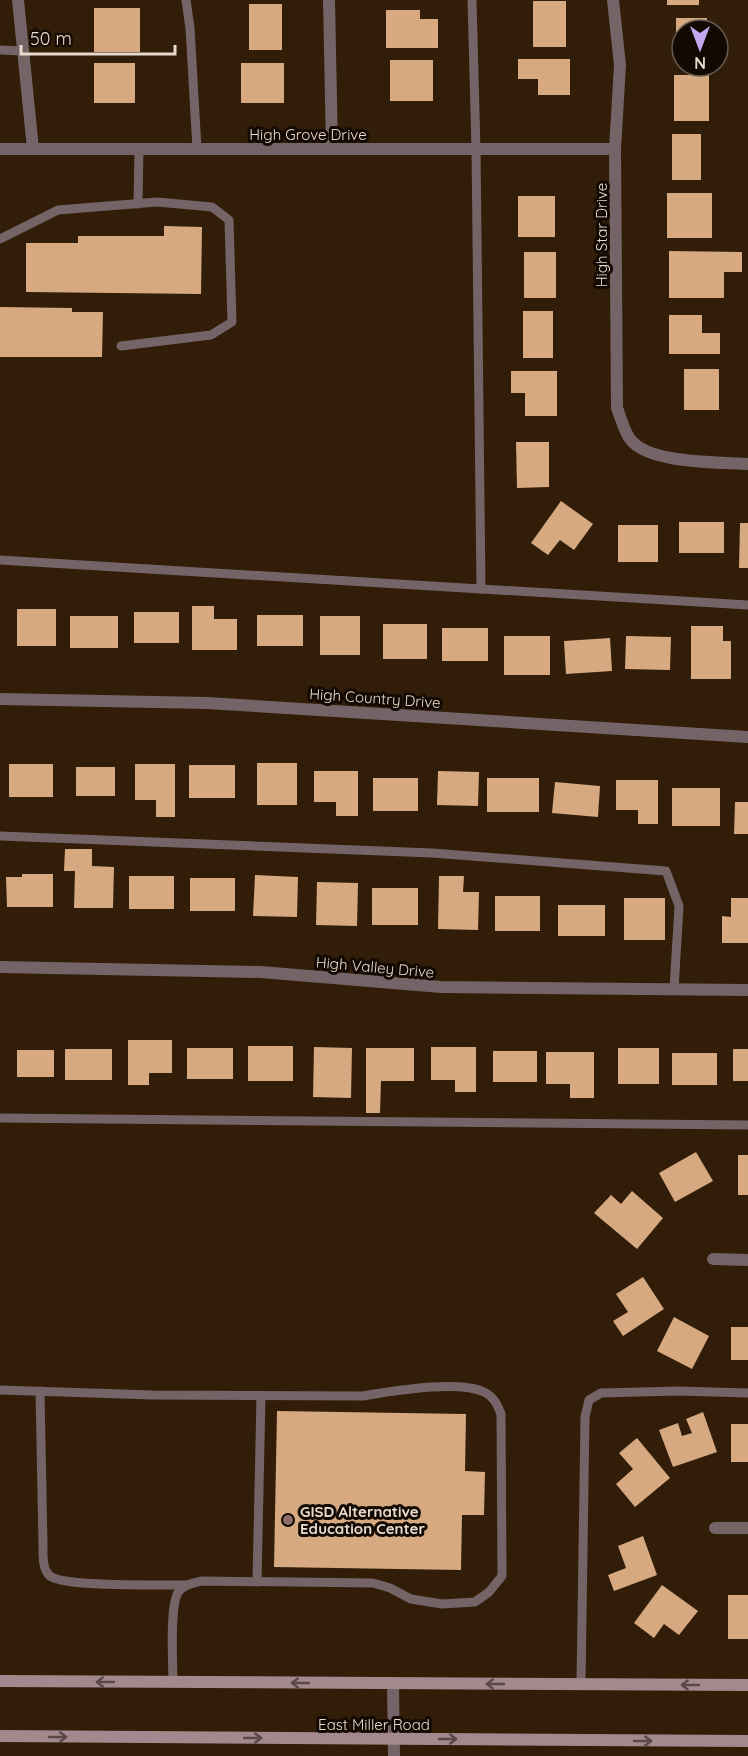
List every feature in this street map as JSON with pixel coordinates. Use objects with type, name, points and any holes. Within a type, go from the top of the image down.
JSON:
[{"type":"main road","points":[[0,1681],[748,1685]]},
{"type":"main road","name":"East Miller Road","points":[[0,1736],[748,1742]]},
{"type":"street","points":[[18,0],[33,149]]},
{"type":"street","points":[[329,0],[332,149]]},
{"type":"street","name":"High Star Drive","points":[[613,0],[620,65],[615,149],[617,408],[630,440],[654,455],[668,459],[748,464]]},
{"type":"street","name":"High Grove Drive","points":[[0,149],[615,149]]},
{"type":"street","name":"High Country Drive","points":[[0,699],[207,703],[748,738]]},
{"type":"street","name":"High Valley Drive","points":[[0,967],[261,972],[441,987],[748,990]]},
{"type":"street","points":[[713,1259],[748,1260]]},
{"type":"street","points":[[715,1528],[748,1528]]},
{"type":"street","points":[[393,1683],[394,1756]]},
{"type":"lane","points":[[186,0],[190,27],[197,149]]},
{"type":"lane","points":[[472,0],[481,589]]},
{"type":"lane","points":[[0,50],[23,51]]},
{"type":"lane","points":[[138,204],[139,149]]},
{"type":"lane","points":[[0,239],[58,210],[157,202],[212,207],[229,220],[232,322],[211,335],[121,346]]},
{"type":"lane","points":[[0,560],[748,605]]},
{"type":"lane","points":[[0,836],[432,853],[666,870],[679,906],[674,989]]},
{"type":"lane","points":[[0,1118],[748,1125]]},
{"type":"lane","points":[[0,1390],[152,1395],[363,1396],[390,1391],[469,1387],[487,1393],[497,1404],[501,1414],[502,1576],[489,1592],[475,1602],[442,1604],[411,1599],[390,1588],[373,1583],[201,1581],[186,1586],[178,1592],[173,1607],[173,1682]]},
{"type":"lane","points":[[40,1390],[43,1555],[44,1564],[50,1576],[81,1583],[186,1586]]},
{"type":"lane","points":[[581,1684],[585,1417],[589,1400],[601,1393],[678,1390],[748,1393]]},
{"type":"lane","points":[[256,1582],[261,1396]]},
{"type":"building","points":[[667,0],[699,0],[699,5],[667,5]]},
{"type":"building","points":[[533,1],[566,1],[566,47],[533,47]]},
{"type":"building","points":[[249,4],[282,4],[282,50],[249,50]]},
{"type":"building","points":[[94,8],[140,8],[140,52],[94,52]]},
{"type":"building","points":[[386,10],[420,10],[420,19],[438,19],[438,48],[386,48]]},
{"type":"building","points":[[518,59],[570,59],[570,95],[538,95],[538,79],[518,79]]},
{"type":"building","points":[[390,60],[433,60],[433,101],[390,101]]},
{"type":"building","points":[[94,63],[135,63],[135,103],[94,103]]},
{"type":"building","points":[[241,63],[284,63],[284,103],[241,103]]},
{"type":"building","points":[[674,78],[709,78],[709,121],[674,121]]},
{"type":"building","points":[[672,134],[701,134],[701,180],[672,180]]},
{"type":"building","points":[[667,193],[712,193],[712,238],[667,238]]},
{"type":"building","points":[[518,196],[555,196],[555,237],[518,237]]},
{"type":"building","points":[[164,226],[202,227],[201,294],[26,292],[26,243],[78,243],[78,236],[164,236]]},
{"type":"building","points":[[669,251],[742,252],[742,272],[724,272],[724,298],[669,298]]},
{"type":"building","points":[[524,252],[556,252],[556,298],[524,298]]},
{"type":"building","points":[[0,307],[72,308],[72,312],[103,312],[102,357],[0,357]]},
{"type":"building","points":[[523,311],[553,311],[553,358],[523,358]]},
{"type":"building","points":[[669,315],[702,315],[702,333],[720,333],[720,354],[669,354]]},
{"type":"building","points":[[684,369],[719,369],[719,410],[684,410]]},
{"type":"building","points":[[511,371],[557,371],[557,416],[525,416],[525,393],[511,393]]},
{"type":"building","points":[[516,442],[549,442],[549,487],[517,488]]},
{"type":"building","points":[[561,501],[593,524],[574,550],[560,540],[548,555],[531,543]]},
{"type":"building","points":[[679,522],[724,522],[724,553],[679,553]]},
{"type":"building","points":[[740,523],[748,523],[748,568],[739,568]]},
{"type":"building","points":[[618,525],[658,525],[658,562],[618,562]]},
{"type":"building","points":[[192,606],[214,606],[214,619],[237,619],[237,650],[192,650]]},
{"type":"building","points":[[17,609],[56,609],[56,646],[17,646]]},
{"type":"building","points":[[134,612],[179,612],[179,643],[134,643]]},
{"type":"building","points":[[257,615],[303,615],[303,646],[257,646]]},
{"type":"building","points":[[70,616],[118,616],[118,648],[70,648]]},
{"type":"building","points":[[320,616],[360,616],[360,655],[320,655]]},
{"type":"building","points":[[383,624],[427,624],[427,659],[383,659]]},
{"type":"building","points":[[691,626],[723,626],[723,641],[731,641],[731,679],[691,679]]},
{"type":"building","points":[[442,628],[488,628],[488,661],[442,661]]},
{"type":"building","points":[[504,636],[550,636],[550,675],[504,675]]},
{"type":"building","points":[[626,636],[671,637],[670,670],[625,669]]},
{"type":"building","points":[[610,638],[612,671],[566,674],[564,641]]},
{"type":"building","points":[[257,763],[297,763],[297,805],[257,805]]},
{"type":"building","points":[[9,764],[53,764],[53,797],[9,797]]},
{"type":"building","points":[[135,764],[175,764],[175,817],[156,817],[156,800],[135,800]]},
{"type":"building","points":[[189,765],[235,765],[235,798],[189,798]]},
{"type":"building","points":[[76,767],[115,767],[115,796],[76,796]]},
{"type":"building","points":[[314,771],[358,771],[358,816],[336,816],[336,802],[314,802]]},
{"type":"building","points":[[438,771],[479,772],[478,806],[437,805]]},
{"type":"building","points":[[373,778],[418,778],[418,811],[373,811]]},
{"type":"building","points":[[487,778],[539,778],[539,812],[487,812]]},
{"type":"building","points":[[616,780],[658,780],[658,824],[638,824],[638,810],[616,810]]},
{"type":"building","points":[[555,782],[600,786],[598,817],[552,813]]},
{"type":"building","points":[[672,788],[720,788],[720,826],[672,826]]},
{"type":"building","points":[[735,802],[748,802],[748,834],[734,834]]},
{"type":"building","points":[[65,849],[92,849],[92,866],[114,867],[113,908],[74,908],[75,871],[64,871]]},
{"type":"building","points":[[22,874],[53,874],[53,907],[7,907],[6,877],[22,877]]},
{"type":"building","points":[[255,875],[298,877],[297,917],[253,916]]},
{"type":"building","points":[[129,876],[174,876],[174,909],[129,909]]},
{"type":"building","points":[[439,876],[464,876],[463,892],[479,892],[478,930],[438,929]]},
{"type":"building","points":[[190,878],[235,878],[235,911],[190,911]]},
{"type":"building","points":[[317,882],[358,883],[357,926],[316,925]]},
{"type":"building","points":[[372,888],[418,888],[418,925],[372,925]]},
{"type":"building","points":[[495,896],[540,896],[540,931],[495,931]]},
{"type":"building","points":[[624,898],[665,898],[665,940],[624,940]]},
{"type":"building","points":[[731,898],[748,898],[748,943],[722,943],[722,916],[731,917]]},
{"type":"building","points":[[558,905],[605,905],[605,936],[558,936]]},
{"type":"building","points":[[128,1040],[172,1040],[172,1073],[149,1073],[149,1085],[128,1085]]},
{"type":"building","points":[[248,1046],[293,1046],[293,1081],[248,1081]]},
{"type":"building","points":[[314,1047],[352,1048],[351,1098],[313,1097]]},
{"type":"building","points":[[431,1047],[476,1047],[476,1092],[455,1092],[455,1080],[431,1080]]},
{"type":"building","points":[[187,1048],[233,1048],[233,1079],[187,1079]]},
{"type":"building","points":[[366,1048],[414,1048],[414,1081],[381,1081],[380,1113],[366,1113]]},
{"type":"building","points":[[618,1048],[659,1048],[659,1084],[618,1084]]},
{"type":"building","points":[[65,1049],[112,1049],[112,1080],[65,1080]]},
{"type":"building","points":[[733,1049],[748,1049],[748,1081],[733,1081]]},
{"type":"building","points":[[17,1050],[54,1050],[54,1077],[17,1077]]},
{"type":"building","points":[[493,1051],[537,1051],[537,1082],[493,1082]]},
{"type":"building","points":[[546,1052],[594,1052],[594,1098],[570,1098],[570,1084],[546,1084]]},
{"type":"building","points":[[672,1053],[717,1053],[717,1085],[672,1085]]},
{"type":"building","points":[[696,1152],[713,1181],[675,1202],[659,1173]]},
{"type":"building","points":[[738,1155],[748,1155],[748,1195],[738,1195]]},
{"type":"building","points":[[632,1191],[663,1218],[637,1249],[594,1213],[611,1195],[621,1204]]},
{"type":"building","points":[[643,1277],[664,1309],[623,1336],[613,1321],[628,1312],[616,1294]]},
{"type":"building","points":[[674,1317],[709,1336],[692,1369],[657,1351]]},
{"type":"building","points":[[731,1327],[748,1327],[748,1360],[731,1360]]},
{"type":"building","points":[[277,1411],[466,1414],[465,1471],[485,1472],[484,1515],[462,1515],[461,1570],[274,1567]]},
{"type":"building","points":[[703,1412],[717,1452],[673,1467],[659,1430],[678,1423],[682,1436],[692,1433],[686,1419]]},
{"type":"building","points":[[731,1424],[748,1424],[748,1462],[731,1462]]},
{"type":"building","points":[[637,1438],[670,1478],[635,1507],[616,1484],[633,1469],[619,1453]]},
{"type":"building","points":[[643,1536],[657,1575],[614,1591],[608,1575],[626,1568],[618,1546]]},
{"type":"building","points":[[662,1585],[698,1611],[679,1635],[664,1624],[654,1638],[634,1623]]},
{"type":"building","points":[[728,1595],[748,1595],[748,1639],[728,1639]]},
{"type":"place","name":"GISD Alternative Education Center","points":[[288,1520]]}]
